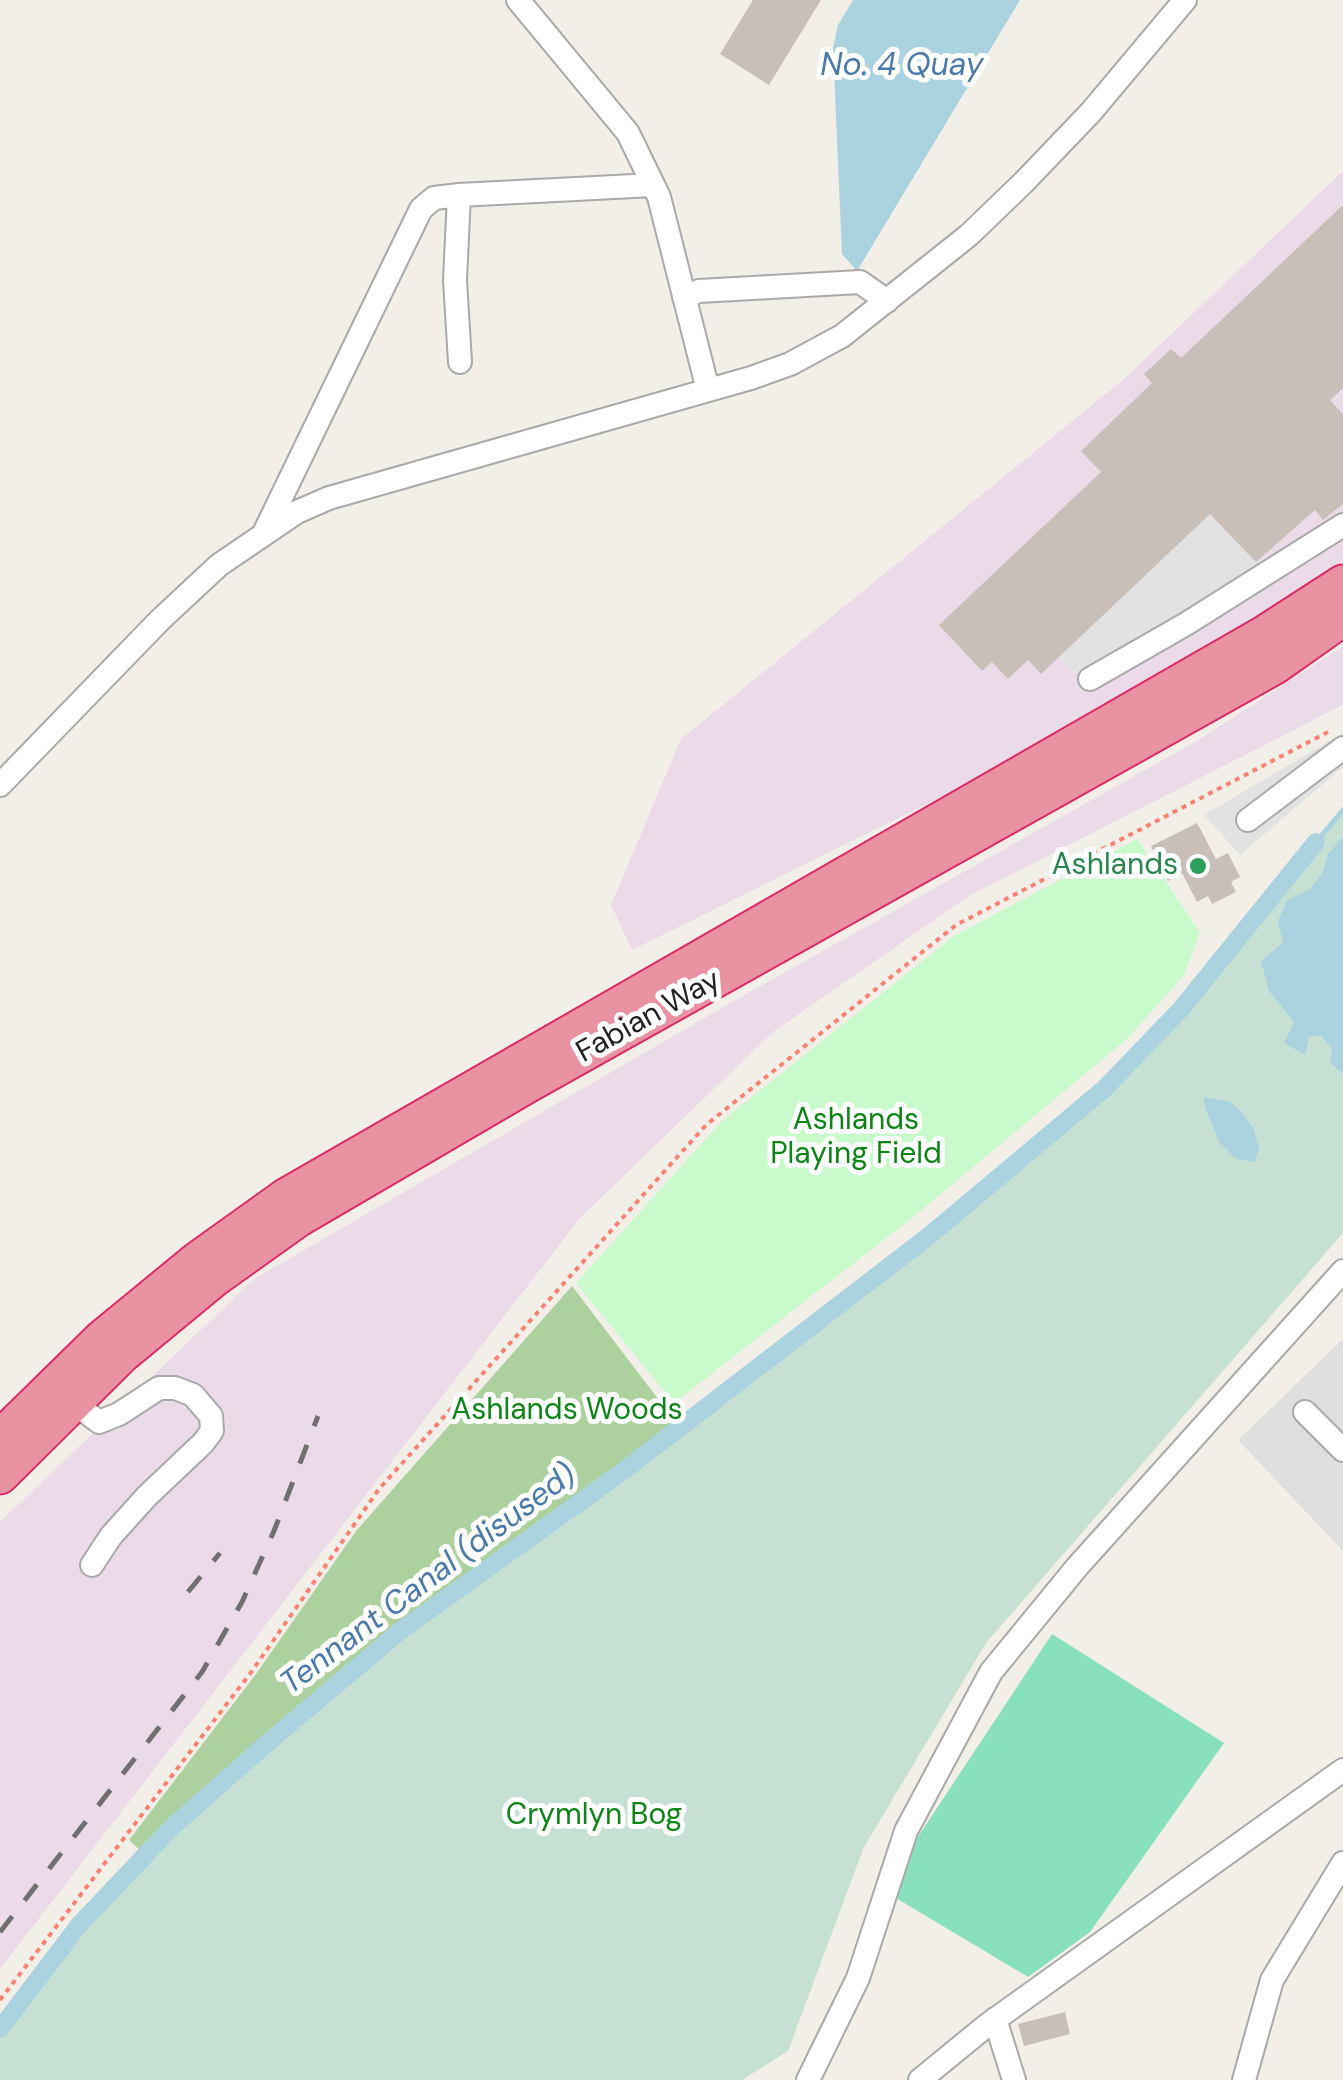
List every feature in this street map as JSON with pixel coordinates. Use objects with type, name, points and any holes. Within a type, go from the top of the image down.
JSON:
[{"type":"highway","name":"Fabian Way","points":[[0,1476],[122,1355],[298,1218],[364,1180],[522,1074],[1264,634],[1343,583]]},
{"type":"highway","name":"Fabian Way","points":[[0,1438],[102,1338],[196,1260],[284,1197],[390,1134],[522,1074],[1275,666],[1343,618]]},
{"type":"street","points":[[518,0],[628,133],[653,185],[708,390]]},
{"type":"street","points":[[0,785],[218,565],[297,512],[329,498],[790,364],[842,336],[969,235],[1024,182],[1091,112],[1185,0]]},
{"type":"street","points":[[264,533],[421,208],[434,198],[459,194],[653,185]]},
{"type":"street","points":[[459,194],[455,280],[460,362]]},
{"type":"street","points":[[684,296],[860,282],[887,301]]},
{"type":"street","points":[[1090,679],[1202,615],[1343,525]]},
{"type":"street","points":[[1248,820],[1336,740]]},
{"type":"street","points":[[808,2080],[858,1978],[906,1831],[991,1672],[1077,1567],[1343,1271]]},
{"type":"street","points":[[74,1403],[99,1422],[159,1388],[175,1388],[192,1396],[210,1416],[212,1430],[135,1509],[92,1565]]},
{"type":"street","points":[[1305,1412],[1343,1450]]},
{"type":"street","points":[[929,2076],[995,2019],[1343,1770]]},
{"type":"street","points":[[1244,2080],[1272,1980],[1343,1862]]},
{"type":"street","points":[[995,2019],[1014,2080]]},
{"type":"path","points":[[0,2000],[252,1671],[379,1489],[706,1125],[956,925],[1336,740]]},
{"type":"shaded area","points":[[1343,171],[1343,561],[1278,607],[957,789],[632,950],[611,905],[681,739],[1124,379]]},
{"type":"shaded area","points":[[1210,514],[1258,568],[1073,674],[1058,658]]},
{"type":"shaded area","points":[[1343,646],[1343,705],[969,896],[773,1032],[580,1218],[0,1969],[0,1522],[254,1279],[739,998],[1195,742]]},
{"type":"shaded area","points":[[1343,733],[1343,767],[1240,855],[1204,815]]},
{"type":"shaded area","points":[[1343,1339],[1343,1551],[1238,1440]]},
{"type":"green space","name":"Crymlyn Bog","points":[[1343,810],[1343,1233],[986,1643],[864,1847],[788,2051],[742,2080],[0,2080],[0,2029],[79,1925],[171,1828],[399,1632],[622,1472],[930,1235],[1104,1089],[1181,1009]]},
{"type":"green space","name":"Ashlands Playing Field","points":[[1137,839],[1200,932],[1184,975],[1128,1038],[912,1218],[674,1403],[576,1283],[723,1120],[954,936]]},
{"type":"green space","name":"Ashlands Woods","points":[[572,1286],[678,1425],[397,1629],[170,1825],[143,1853],[129,1840],[256,1674],[356,1531]]},
{"type":"green space","points":[[1052,1634],[1224,1743],[1090,1932],[1028,1977],[891,1895],[900,1864]]},
{"type":"water","name":"No. 4 Quay","points":[[853,0],[1020,0],[857,271],[842,254],[833,48],[838,25]]},
{"type":"water","points":[[1343,837],[1343,1074],[1330,1062],[1332,1048],[1320,1035],[1309,1037],[1305,1055],[1284,1043],[1294,1022],[1269,991],[1261,961],[1283,943],[1278,921],[1287,900],[1309,890],[1322,874],[1328,854]]},
{"type":"water","points":[[1204,1097],[1230,1102],[1242,1112],[1254,1130],[1259,1149],[1254,1162],[1236,1159],[1219,1142]]},
{"type":"building","points":[[753,0],[821,0],[769,85],[720,54]]},
{"type":"building","points":[[1343,205],[1343,388],[1330,400],[1343,414],[1343,504],[1323,520],[1315,510],[1256,562],[1210,514],[1041,674],[1028,660],[1008,679],[992,662],[982,671],[939,625],[1101,472],[1081,451],[1152,383],[1144,374],[1171,349],[1181,358]]},
{"type":"building","name":"Ashlands","points":[[1197,823],[1216,859],[1228,853],[1240,877],[1231,882],[1236,892],[1212,904],[1208,896],[1197,902],[1182,873],[1168,881],[1151,846]]},
{"type":"building","points":[[1065,2012],[1070,2034],[1024,2046],[1018,2024]]},
{"type":"waterway","points":[[1316,842],[1343,810]]},
{"type":"waterway","name":"Tennant Canal (disused)","points":[[0,2029],[79,1925],[171,1828],[266,1744],[399,1632],[622,1472],[930,1235],[1104,1089],[1181,1009],[1316,842]]},
{"type":"railway","points":[[0,1932],[202,1672],[242,1602],[318,1416]]},
{"type":"railway","points":[[188,1592],[220,1553]]},
{"type":"place","name":"Ashlands","points":[[1198,866]]}]
